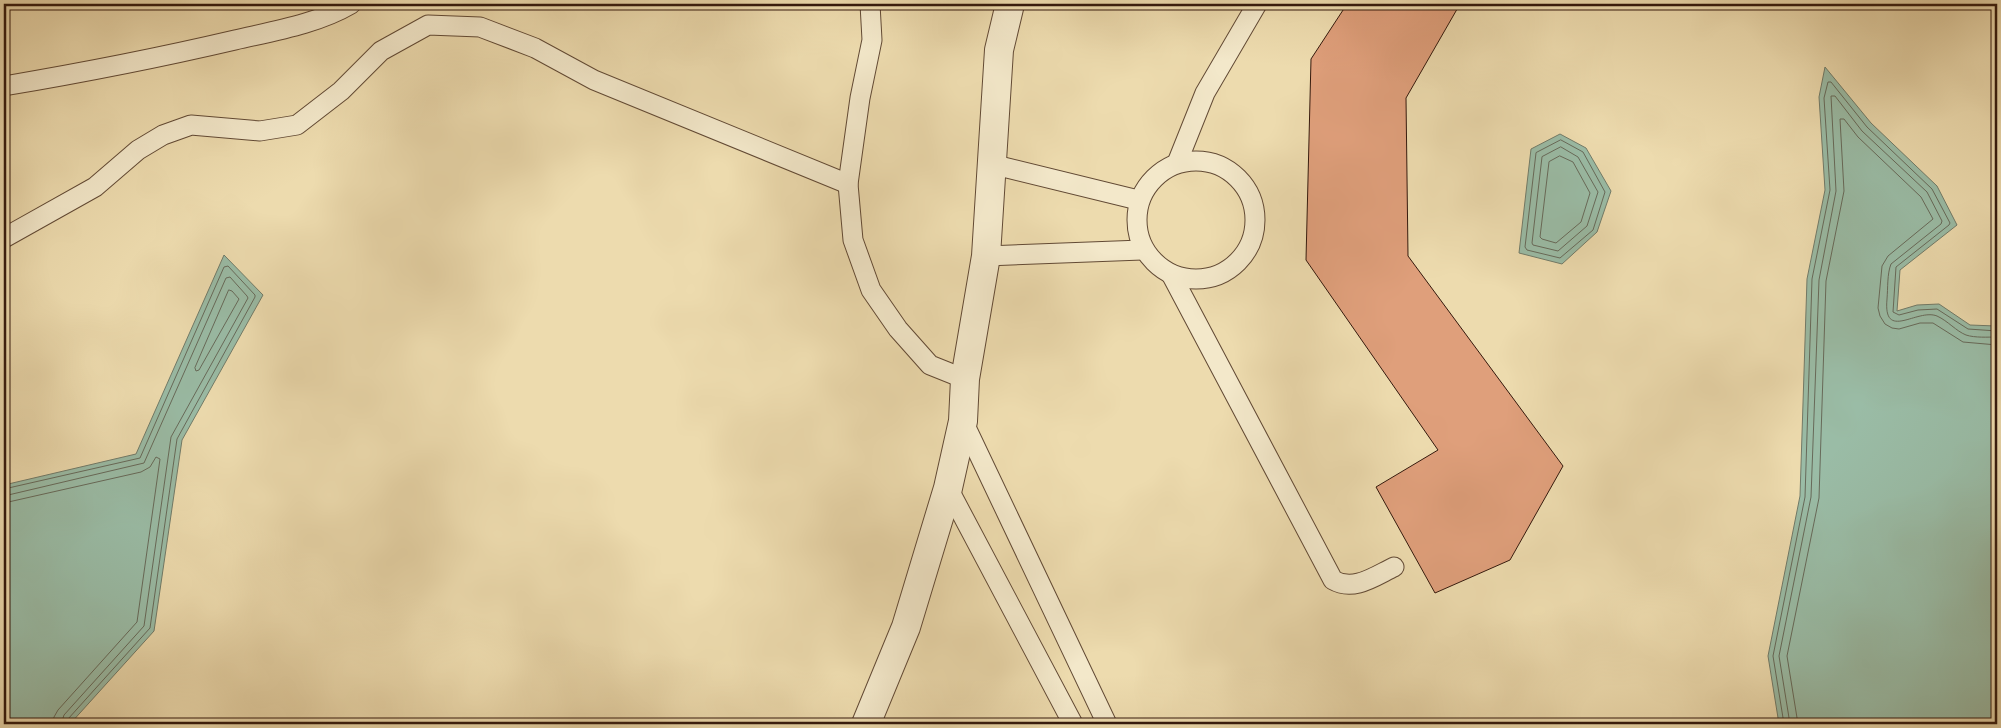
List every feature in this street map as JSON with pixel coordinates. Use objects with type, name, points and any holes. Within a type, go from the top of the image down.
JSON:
[{"type":"street","points":[[866,724],[906,627],[948,488],[963,421],[965,379],[986,256],[999,50],[1010,4]]},
{"type":"lane","points":[[4,86],[169,55],[255,35],[332,15],[351,4]]},
{"type":"lane","points":[[870,4],[872,40],[860,98],[848,184],[853,240],[871,290],[898,328],[930,365],[965,379]]},
{"type":"lane","points":[[1177,163],[1205,94],[1257,4]]},
{"type":"lane","points":[[4,238],[95,187],[138,150],[163,135],[191,125],[260,131],[297,124],[341,91],[381,51],[428,25],[480,27],[535,48],[594,80],[848,184]]},
{"type":"lane","points":[[1198,160],[1216,163],[1233,173],[1246,187],[1254,205],[1256,224],[1251,243],[1241,259],[1226,271],[1208,278],[1189,279],[1171,274],[1154,262],[1142,250],[1136,226],[1138,200],[1145,187],[1159,172],[1177,163],[1198,160]]},
{"type":"lane","points":[[991,164],[1138,200]]},
{"type":"lane","points":[[986,256],[1142,250]]},
{"type":"lane","points":[[1171,274],[1333,580],[1342,585],[1356,584],[1394,566]]},
{"type":"lane","points":[[963,421],[1107,724]]},
{"type":"lane","points":[[948,488],[1073,724]]},
{"type":"water","points":[[1825,67],[1871,123],[1937,186],[1957,225],[1900,270],[1897,311],[1917,305],[1939,304],[1970,325],[1996,326],[1997,328],[1997,724],[1779,724],[1768,656],[1800,496],[1807,279],[1825,190],[1819,97]]},
{"type":"water","points":[[1560,134],[1586,148],[1611,191],[1597,232],[1562,264],[1519,253],[1531,149]]},
{"type":"water","points":[[224,255],[263,295],[182,440],[154,631],[70,724],[4,724],[4,485],[136,454]]},
{"type":"building","points":[[1347,4],[1460,4],[1406,98],[1408,256],[1563,466],[1510,560],[1435,593],[1376,487],[1438,450],[1306,260],[1311,59]]}]
